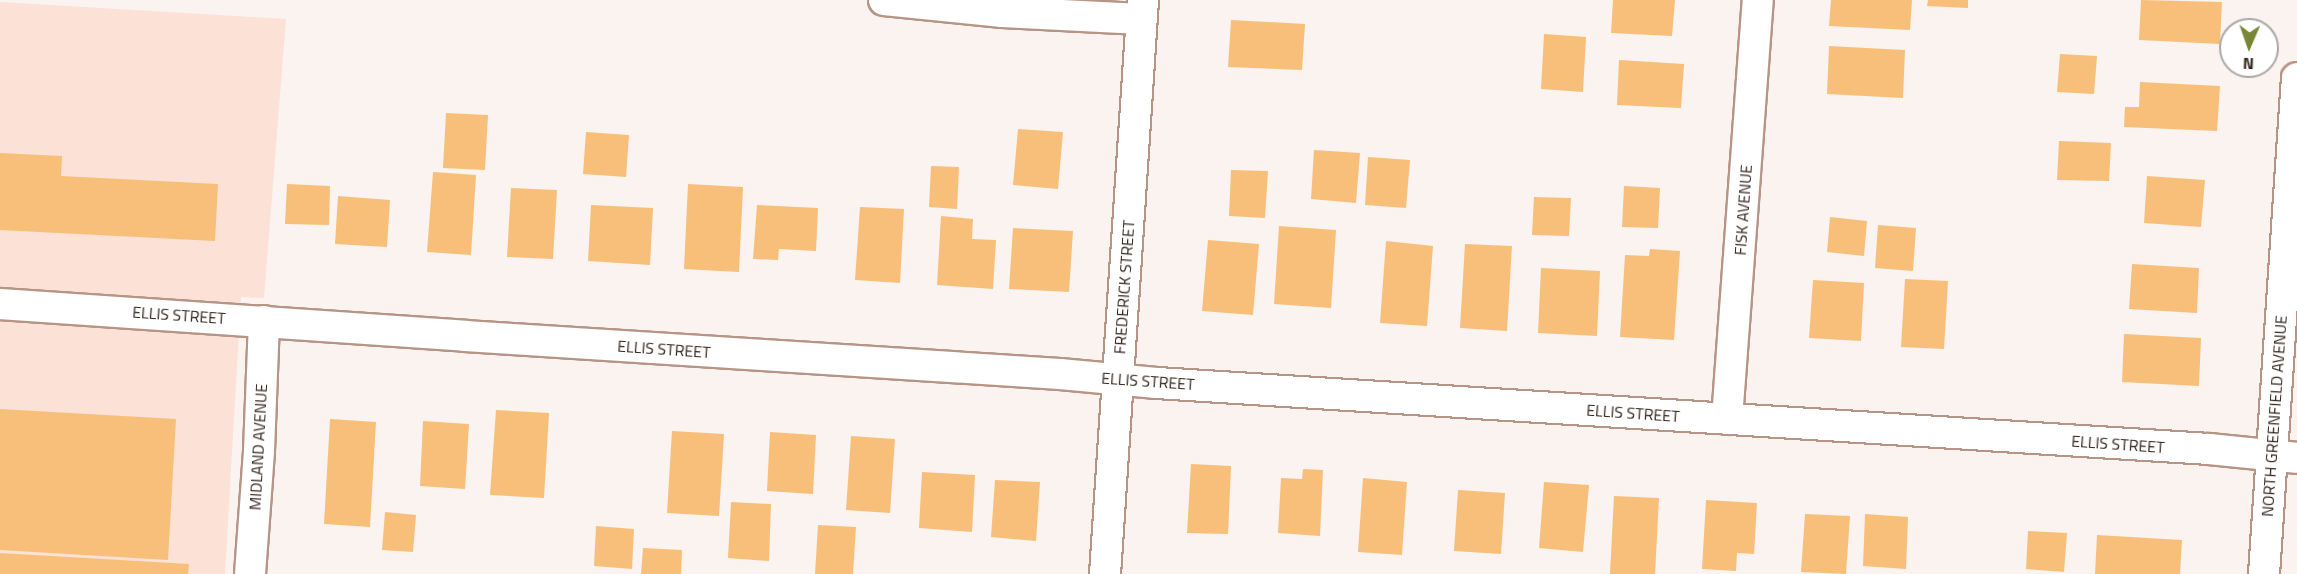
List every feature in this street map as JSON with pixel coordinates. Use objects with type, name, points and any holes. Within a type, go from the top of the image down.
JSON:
[{"type":"street","points":[[884,0],[1002,12],[1142,10]]},
{"type":"street","name":"FISK AVENUE","points":[[1727,419],[1758,0]]},
{"type":"street","name":"FREDERICK STREET","points":[[1104,574],[1142,10]]},
{"type":"street","name":"NORTH GREENFIELD AVENUE","points":[[2264,574],[2284,457],[2297,78]]},
{"type":"street","name":"ELLIS STREET","points":[[0,304],[1060,374],[1118,380],[2209,449],[2284,457]]},
{"type":"street","name":"MIDLAND AVENUE","points":[[250,574],[259,451],[264,321]]},
{"type":"shaded area","points":[[0,2],[286,19],[264,298],[241,297],[225,574],[0,574]]},
{"type":"building","points":[[1613,0],[1675,0],[1672,36],[1611,33]]},
{"type":"building","points":[[1831,0],[1912,0],[1910,30],[1829,26]]},
{"type":"building","points":[[1928,0],[1968,0],[1968,8],[1927,6]]},
{"type":"building","points":[[2141,0],[2222,2],[2221,18],[2219,18],[2219,44],[2139,40]]},
{"type":"building","points":[[1231,20],[1305,24],[1302,70],[1228,67]]},
{"type":"building","points":[[1544,34],[1586,37],[1583,92],[1541,89]]},
{"type":"building","points":[[1829,46],[1905,50],[1903,98],[1827,94]]},
{"type":"building","points":[[2060,54],[2097,56],[2094,94],[2057,92]]},
{"type":"building","points":[[1619,60],[1684,64],[1681,108],[1617,105]]},
{"type":"building","points":[[2140,82],[2220,86],[2217,131],[2124,127],[2125,107],[2139,107]]},
{"type":"building","points":[[446,113],[488,115],[485,170],[443,168]]},
{"type":"building","points":[[1018,129],[1063,132],[1058,189],[1013,185]]},
{"type":"building","points":[[586,132],[629,135],[626,177],[583,174]]},
{"type":"building","points":[[2059,141],[2111,143],[2109,181],[2057,180]]},
{"type":"building","points":[[1314,150],[1360,153],[1356,203],[1311,199]]},
{"type":"building","points":[[0,153],[62,156],[61,176],[218,184],[215,241],[0,230]]},
{"type":"building","points":[[1368,157],[1410,160],[1406,208],[1365,205]]},
{"type":"building","points":[[931,166],[959,167],[957,209],[929,207]]},
{"type":"building","points":[[1231,170],[1268,171],[1265,218],[1229,216]]},
{"type":"building","points":[[433,172],[476,175],[471,255],[427,252]]},
{"type":"building","points":[[2147,176],[2205,180],[2201,227],[2144,223]]},
{"type":"building","points":[[287,184],[330,186],[329,225],[285,224]]},
{"type":"building","points":[[688,184],[743,187],[739,272],[684,269]]},
{"type":"building","points":[[1624,186],[1660,188],[1658,228],[1622,227]]},
{"type":"building","points":[[511,188],[557,190],[553,259],[507,257]]},
{"type":"building","points":[[338,196],[390,200],[387,247],[335,244]]},
{"type":"building","points":[[1534,197],[1571,198],[1569,236],[1532,235]]},
{"type":"building","points":[[591,205],[653,208],[650,265],[588,261]]},
{"type":"building","points":[[757,205],[818,208],[816,251],[779,249],[778,260],[753,259]]},
{"type":"building","points":[[860,207],[904,209],[900,283],[855,280]]},
{"type":"building","points":[[941,216],[973,219],[972,239],[996,240],[993,289],[937,285]]},
{"type":"building","points":[[1830,217],[1867,221],[1864,256],[1827,252]]},
{"type":"building","points":[[1878,225],[1916,228],[1913,271],[1875,268]]},
{"type":"building","points":[[1279,226],[1336,230],[1331,308],[1274,304]]},
{"type":"building","points":[[1013,228],[1073,231],[1069,292],[1009,289]]},
{"type":"building","points":[[1208,240],[1259,244],[1253,315],[1202,311]]},
{"type":"building","points":[[1386,241],[1433,246],[1427,326],[1380,323]]},
{"type":"building","points":[[1465,244],[1512,246],[1507,331],[1460,328]]},
{"type":"building","points":[[1650,249],[1680,251],[1674,340],[1620,337],[1625,255],[1649,256]]},
{"type":"building","points":[[2132,264],[2199,268],[2197,313],[2129,309]]},
{"type":"building","points":[[1541,268],[1600,271],[1597,336],[1538,333]]},
{"type":"building","points":[[1905,279],[1948,281],[1944,349],[1901,347]]},
{"type":"building","points":[[1813,280],[1864,283],[1861,341],[1809,338]]},
{"type":"building","points":[[2124,334],[2201,338],[2199,386],[2122,382]]},
{"type":"building","points":[[0,409],[176,419],[168,560],[0,550]]},
{"type":"building","points":[[496,410],[549,413],[544,498],[490,495]]},
{"type":"building","points":[[330,419],[376,422],[370,527],[324,524]]},
{"type":"building","points":[[423,421],[469,424],[465,489],[420,486]]},
{"type":"building","points":[[672,431],[724,434],[719,516],[667,513]]},
{"type":"building","points":[[770,432],[816,435],[813,494],[767,491]]},
{"type":"building","points":[[851,436],[895,439],[890,513],[846,510]]},
{"type":"building","points":[[1191,464],[1231,466],[1228,534],[1187,533]]},
{"type":"building","points":[[1303,469],[1323,470],[1320,536],[1278,533],[1281,478],[1302,479]]},
{"type":"building","points":[[922,472],[975,475],[972,532],[919,528]]},
{"type":"building","points":[[1363,478],[1407,482],[1402,555],[1358,552]]},
{"type":"building","points":[[995,480],[1040,482],[1036,541],[991,537]]},
{"type":"building","points":[[1544,482],[1589,485],[1583,552],[1539,548]]},
{"type":"building","points":[[1458,490],[1505,493],[1501,554],[1454,551]]},
{"type":"building","points":[[1614,496],[1659,498],[1655,574],[1610,574]]},
{"type":"building","points":[[1706,500],[1757,503],[1754,554],[1737,553],[1736,571],[1702,569]]},
{"type":"building","points":[[731,502],[771,504],[769,561],[728,558]]},
{"type":"building","points":[[385,512],[416,515],[413,552],[382,550]]},
{"type":"building","points":[[1805,514],[1850,516],[1846,574],[1801,572]]},
{"type":"building","points":[[1865,514],[1908,517],[1906,569],[1863,566]]},
{"type":"building","points":[[818,525],[856,527],[853,574],[815,574]]},
{"type":"building","points":[[596,526],[634,529],[632,569],[594,566]]},
{"type":"building","points":[[2028,531],[2067,533],[2064,572],[2026,569]]},
{"type":"building","points":[[2097,535],[2182,540],[2180,574],[2095,574]]},
{"type":"building","points":[[643,548],[682,550],[681,574],[641,574]]},
{"type":"building","points":[[0,553],[189,564],[188,574],[0,574]]}]
